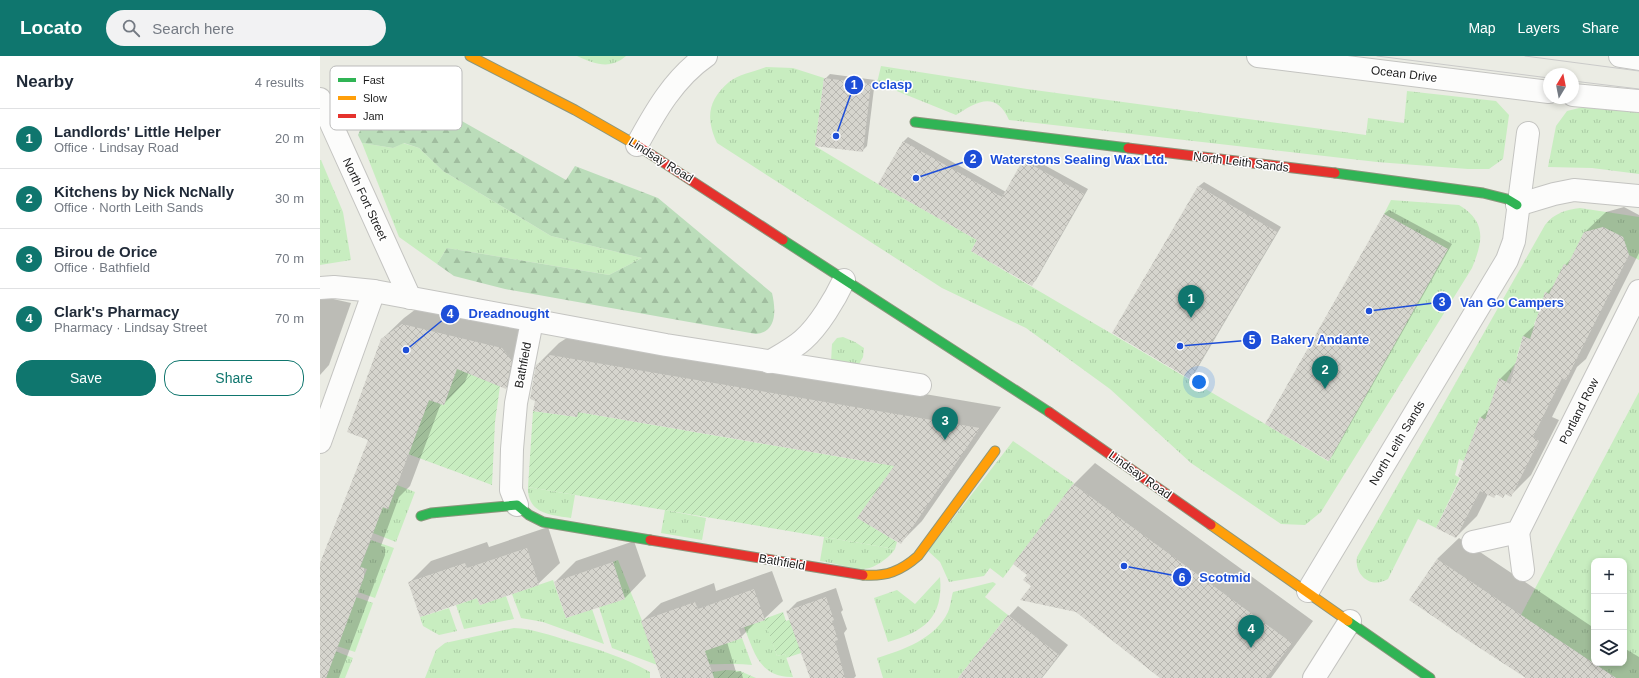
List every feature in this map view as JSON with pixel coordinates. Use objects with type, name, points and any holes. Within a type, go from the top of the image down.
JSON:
[{"type":"street","name":"Lindsay Road","points":[[470,56],[546,94],[637,145],[710,191],[844,280],[1035,402],[1308,591],[1430,678]]},
{"type":"street","points":[[637,145],[662,102],[694,64],[706,56]]},
{"type":"street","name":"Ocean Drive","points":[[1258,56],[1543,91]]},
{"type":"street","points":[[1620,56],[1639,59]]},
{"type":"street","points":[[1579,95],[1639,101]]},
{"type":"street","name":"North Fort Street","points":[[320,99],[330,121]]},
{"type":"street","name":"North Leith Sands","points":[[915,122],[1483,192],[1506,199],[1517,205]]},
{"type":"street","name":"North Fort Street","points":[[334,130],[410,298]]},
{"type":"street","name":"North Leith Sands","points":[[1308,591],[1500,274],[1514,241],[1517,205],[1528,133]]},
{"type":"street","points":[[1517,205],[1554,194],[1574,190],[1639,196]]},
{"type":"street","points":[[769,362],[794,347],[805,338],[844,280]]},
{"type":"street","points":[[320,288],[374,291],[666,345],[920,384]]},
{"type":"street","points":[[320,442],[374,291]]},
{"type":"street","name":"Portland Row","points":[[1518,532],[1639,291]]},
{"type":"street","name":"Bathfield","points":[[532,321],[516,403],[512,449],[511,490],[517,504],[530,517],[543,522],[858,575],[880,577],[909,565],[918,556],[995,451]]},
{"type":"street","points":[[421,516],[432,513],[517,504]]},
{"type":"street","points":[[1473,542],[1518,532],[1523,570]]},
{"type":"street","points":[[1314,678],[1350,621]]},
{"type":"green space","points":[[577,56],[626,56],[614,63],[602,64]]},
{"type":"green space","points":[[881,66],[1027,89],[1366,135],[1368,118],[1404,123],[1407,91],[1496,101],[1509,115],[1503,159],[1489,169],[1468,169],[1377,162],[1009,120],[1004,111],[998,105],[985,101],[971,106],[956,115],[877,83]]},
{"type":"green space","points":[[766,67],[793,68],[824,78],[815,146],[878,184],[977,240],[971,251],[1328,461],[1447,249],[1384,214],[1391,200],[1459,205],[1468,211],[1478,225],[1480,233],[1479,249],[1472,268],[1321,512],[1305,525],[1281,524],[1191,463],[1110,389],[1026,328],[942,288],[717,143],[713,134],[710,118],[716,96],[732,80]]},
{"type":"green space","points":[[1591,105],[1639,111],[1639,174],[1592,168],[1548,167],[1556,126],[1567,111]]},
{"type":"green space","points":[[462,121],[566,180],[575,166],[658,198],[772,293],[774,313],[771,325],[763,332],[756,334],[505,289],[454,276],[437,264],[447,248],[609,275],[642,258],[551,236],[443,171],[419,148],[404,143],[393,148],[362,143],[358,135],[360,130],[462,130]]},
{"type":"green space","points":[[362,143],[393,148],[403,143],[419,148],[443,171],[551,236],[642,258],[609,275],[447,248],[437,264],[399,237]]},
{"type":"green space","points":[[320,160],[343,212],[351,260],[320,265]]},
{"type":"green space","points":[[1580,208],[1639,217],[1639,260],[1629,255],[1623,237],[1603,227],[1567,266],[1565,264],[1549,294],[1545,292],[1541,310],[1534,324],[1537,326],[1530,339],[1523,336],[1517,356],[1519,356],[1506,382],[1499,378],[1493,397],[1497,399],[1486,420],[1480,417],[1474,433],[1468,463],[1459,459],[1455,475],[1460,478],[1436,528],[1418,519],[1388,579],[1382,582],[1376,582],[1365,579],[1358,570],[1357,557],[1545,225],[1556,215]]},
{"type":"green space","points":[[843,337],[864,348],[863,357],[858,366],[831,361],[832,344],[837,338]]},
{"type":"green space","points":[[442,362],[500,386],[495,422],[492,485],[408,454],[429,400],[444,405],[450,388]]},
{"type":"green space","points":[[1639,392],[1639,678],[1616,678],[1598,666],[1627,666],[1627,558],[1591,558],[1591,661],[1521,615]]},
{"type":"green space","points":[[533,411],[577,417],[578,412],[881,464],[898,463],[858,518],[897,542],[895,549],[528,487]]},
{"type":"green space","points":[[1013,441],[1074,483],[1003,578],[990,568],[984,576],[949,582],[940,562],[928,551]]},
{"type":"green space","points":[[397,485],[415,492],[396,542],[373,533],[382,507],[388,509]]},
{"type":"green space","points":[[528,487],[575,495],[571,518],[548,514],[536,508],[531,503]]},
{"type":"green space","points":[[665,510],[706,518],[702,540],[661,533]]},
{"type":"green space","points":[[824,537],[895,549],[885,559],[872,567],[867,569],[852,568],[820,561]]},
{"type":"green space","points":[[371,540],[394,548],[375,598],[358,592],[367,569],[360,567]]},
{"type":"green space","points":[[618,560],[660,666],[612,648],[599,607],[625,599],[613,562]]},
{"type":"green space","points":[[940,577],[938,603],[935,613],[929,621],[921,628],[888,642],[874,598],[897,590],[915,604]]},
{"type":"green space","points":[[553,580],[566,618],[592,609],[604,644],[543,622],[521,618],[512,594]]},
{"type":"green space","points":[[993,582],[996,584],[985,597],[1008,615],[958,678],[883,678],[877,658],[907,647],[927,636],[942,621],[948,612],[953,592]]},
{"type":"green space","points":[[506,596],[514,619],[464,629],[456,605],[477,598],[480,605]]},
{"type":"green space","points":[[356,597],[373,603],[355,652],[337,646]]},
{"type":"green space","points":[[449,608],[457,631],[439,635],[423,626],[420,617]]},
{"type":"green space","points":[[783,612],[786,621],[791,619],[807,651],[786,658],[785,654],[777,656],[764,619]]},
{"type":"green space","points":[[765,620],[777,656],[785,654],[793,677],[772,673],[765,668],[755,654],[744,627]]},
{"type":"green space","points":[[514,628],[542,633],[610,654],[650,672],[650,678],[425,678],[436,650],[445,643]]},
{"type":"green space","points":[[706,631],[712,648],[742,638],[752,665],[704,664]]},
{"type":"green space","points":[[335,651],[353,658],[345,678],[326,678]]},
{"type":"green space","points":[[727,670],[740,671],[756,678],[714,678],[712,672]]},
{"type":"building","points":[[824,78],[871,84],[863,152],[815,146]]},
{"type":"building","points":[[903,141],[1002,197],[1023,160],[1084,194],[1032,286],[971,251],[977,240],[878,184]]},
{"type":"building","points":[[1198,186],[1277,232],[1190,379],[1112,333]]},
{"type":"building","points":[[1384,214],[1448,249],[1329,461],[1265,424]]},
{"type":"building","points":[[1603,227],[1623,237],[1629,255],[1566,380],[1562,378],[1533,437],[1539,441],[1511,497],[1505,494],[1503,498],[1496,494],[1494,498],[1480,491],[1456,538],[1436,528],[1461,478],[1458,476],[1480,417],[1485,420],[1499,378],[1510,384],[1523,336],[1530,339],[1545,292],[1549,294],[1564,264],[1567,266],[1584,232]]},
{"type":"building","points":[[402,324],[502,348],[512,361],[506,389],[457,369],[444,405],[429,400],[388,509],[383,507],[360,567],[364,568],[364,577],[326,678],[320,678],[320,563],[368,440],[347,432],[381,339]]},
{"type":"building","points":[[550,355],[980,428],[901,544],[857,518],[894,466],[578,412],[577,417],[533,411],[535,401],[530,399],[536,365]]},
{"type":"building","points":[[1073,484],[1292,643],[1266,678],[1160,678],[1076,612],[1020,600],[1031,586],[1023,580],[1027,575],[1013,564]]},
{"type":"building","points":[[527,548],[539,585],[480,605],[477,598],[420,617],[408,582],[465,563],[467,568]]},
{"type":"building","points":[[1437,559],[1591,661],[1591,666],[1598,666],[1616,678],[1526,678],[1409,600]]},
{"type":"building","points":[[613,562],[625,599],[566,618],[554,582]]},
{"type":"building","points":[[754,589],[765,620],[739,629],[742,638],[705,651],[714,678],[661,678],[641,621],[695,602],[698,609]]},
{"type":"building","points":[[826,597],[834,620],[832,621],[838,640],[835,641],[845,678],[810,678],[786,611]]},
{"type":"building","points":[[1008,615],[1059,655],[1041,678],[958,678]]},
{"type":"tram line","points":[[1377,56],[1543,77]]},
{"type":"tram line","points":[[1525,56],[1639,71]]},
{"type":"tram line","points":[[1579,82],[1639,89]]},
{"type":"traffic: fast","points":[[915,122],[1128,148]]},
{"type":"traffic: fast","points":[[1335,173],[1483,193],[1507,199],[1517,205]]},
{"type":"traffic: fast","points":[[783,240],[1049,412]]},
{"type":"traffic: fast","points":[[421,516],[431,513],[517,505],[529,515],[543,522],[650,540]]},
{"type":"traffic: fast","points":[[1348,621],[1430,678]]},
{"type":"traffic: slow","points":[[470,56],[575,110],[638,146]]},
{"type":"traffic: slow","points":[[863,575],[879,575],[893,572],[905,566],[918,556],[995,451]]},
{"type":"traffic: slow","points":[[1211,525],[1348,621]]},
{"type":"traffic: jam","points":[[638,146],[783,240]]},
{"type":"traffic: jam","points":[[1128,148],[1335,173]]},
{"type":"traffic: jam","points":[[1049,412],[1211,525]]},
{"type":"traffic: jam","points":[[650,540],[863,575]]},
{"type":"place","name":"cclasp","points":[[836,136]]},
{"type":"place","name":"Waterstons Sealing Wax Ltd.","points":[[916,178]]},
{"type":"place","name":"Van Go Campers","points":[[1369,311]]},
{"type":"place","name":"Landlords' Little Helper","points":[[1191,318]]},
{"type":"place","name":"Bakery Andante","points":[[1180,346]]},
{"type":"place","name":"Dreadnought","points":[[406,350]]},
{"type":"place","name":"Kitchens by Nick NcNally","points":[[1325,389]]},
{"type":"place","name":"Birou de Orice","points":[[945,440]]},
{"type":"place","name":"Scotmid","points":[[1124,566]]},
{"type":"place","name":"Clark's Pharmacy","points":[[1251,648]]}]
